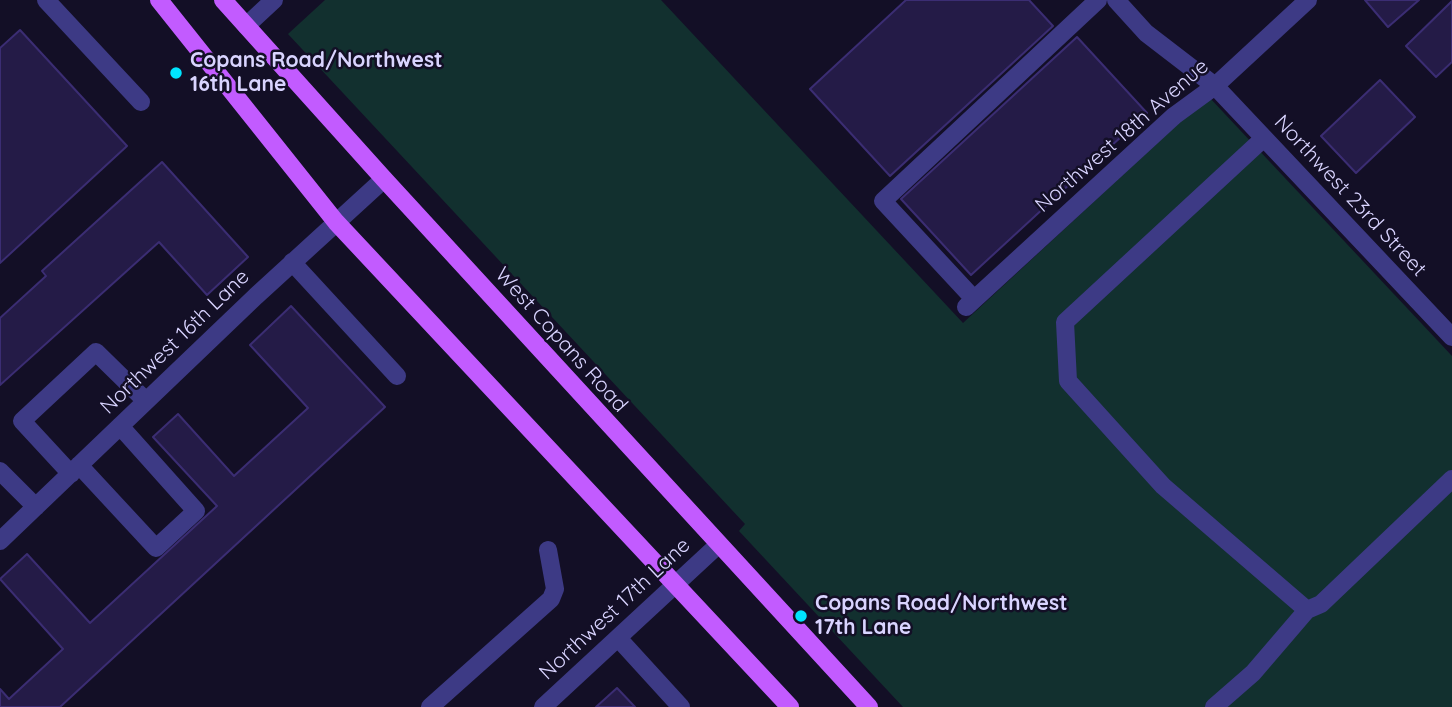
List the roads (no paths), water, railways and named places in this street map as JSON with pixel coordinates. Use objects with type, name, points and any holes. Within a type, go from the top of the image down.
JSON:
[{"type":"main road","points":[[159,0],[336,222],[790,707]]},
{"type":"main road","name":"West Copans Road","points":[[223,0],[718,545],[869,707]]},
{"type":"street","points":[[46,0],[141,102]]},
{"type":"street","points":[[246,26],[274,0]]},
{"type":"street","name":"Northwest 18th Avenue","points":[[1098,0],[883,201],[970,303],[1174,116],[1214,86],[1308,0]]},
{"type":"street","name":"Northwest 23rd Street","points":[[1116,0],[1146,33],[1214,86],[1452,337]]},
{"type":"street","points":[[1264,138],[1065,322],[1068,381],[1163,486],[1307,610]]},
{"type":"street","name":"Northwest 16th Lane","points":[[0,540],[292,262],[384,179]]},
{"type":"street","points":[[292,262],[397,376]]},
{"type":"street","points":[[120,426],[196,511],[156,548],[22,421],[96,352],[146,401]]},
{"type":"street","points":[[0,471],[36,507]]},
{"type":"street","points":[[1214,707],[1253,673],[1307,610],[1321,604],[1452,479]]},
{"type":"street","name":"Northwest 17th Lane","points":[[543,707],[718,545]]},
{"type":"street","points":[[430,707],[551,599],[555,589],[548,550]]},
{"type":"street","points":[[618,638],[681,707]]},
{"type":"place","name":"Copans Road/Northwest 16th Lane","points":[[176,73]]},
{"type":"place","name":"Copans Road/Northwest 17th Lane","points":[[801,616]]}]
